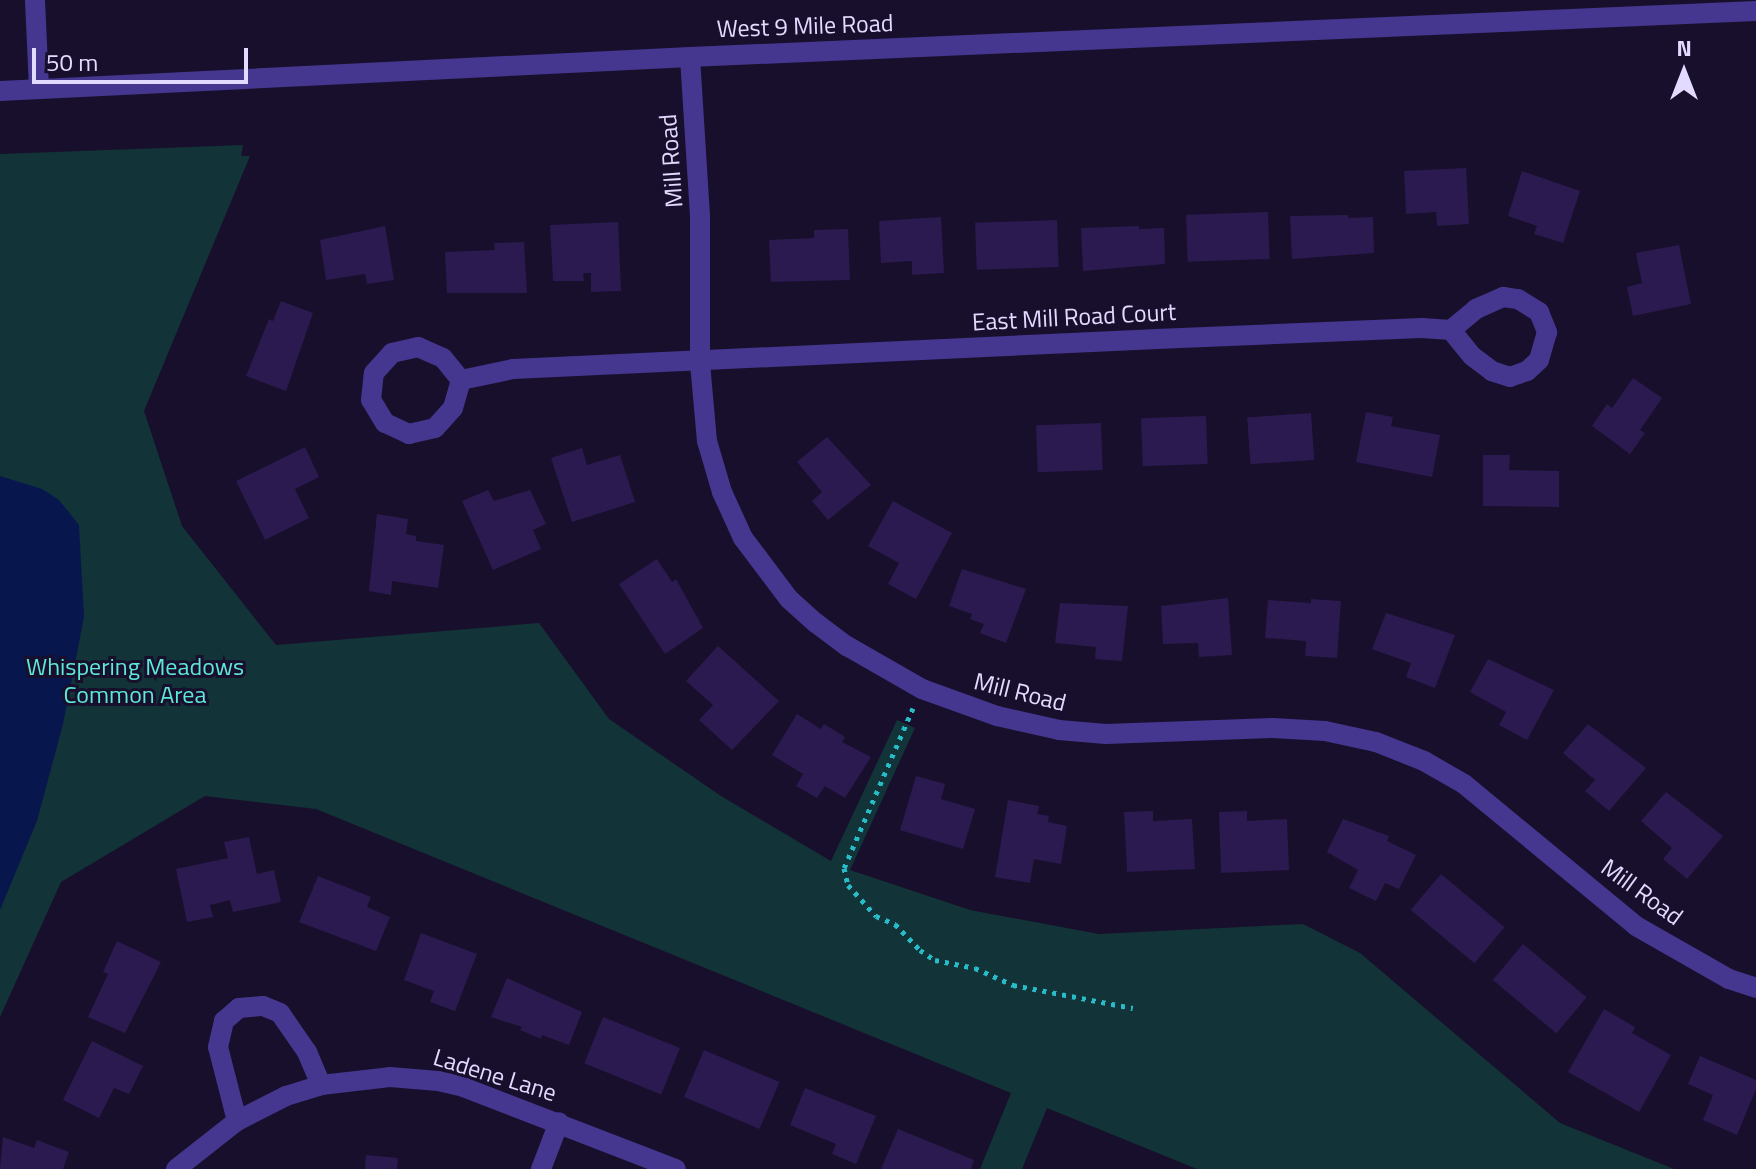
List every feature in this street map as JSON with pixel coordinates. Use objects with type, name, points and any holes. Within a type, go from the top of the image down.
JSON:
[{"type":"street","points":[[35,0],[39,89]]},
{"type":"street","name":"West 9 Mile Road","points":[[0,91],[1716,7],[1756,11]]},
{"type":"street","name":"Mill Road","points":[[690,57],[700,215],[700,363],[713,468],[731,515],[759,564],[816,623],[847,646],[922,689],[997,716],[1059,730],[1153,735],[1295,729],[1376,742],[1424,761],[1464,784],[1636,926],[1729,979],[1756,988]]},
{"type":"street","points":[[1503,297],[1518,299],[1539,312],[1547,332],[1546,347],[1539,360],[1527,371],[1510,377],[1492,371],[1472,356],[1451,330],[1486,303],[1503,297]]},
{"type":"street","name":"East Mill Road Court","points":[[461,380],[513,369],[700,363],[1157,339],[1422,328],[1451,330]]},
{"type":"street","points":[[418,347],[443,358],[461,380],[453,408],[435,428],[409,434],[385,423],[371,400],[374,373],[392,353],[418,347]]},
{"type":"street","points":[[237,1121],[218,1047],[224,1021],[239,1008],[263,1006],[280,1013],[307,1052],[321,1085]]},
{"type":"street","name":"Ladene Lane","points":[[176,1169],[237,1121],[286,1096],[321,1085],[390,1077],[438,1081],[559,1122],[676,1169]]},
{"type":"street","points":[[541,1169],[559,1122]]},
{"type":"path","points":[[922,689],[844,868],[848,885],[876,916],[895,924],[920,950],[935,960],[975,968],[1013,985],[1133,1008]]},
{"type":"green space","name":"Whispering Meadows Common Area","points":[[243,145],[241,156],[250,156],[144,411],[182,526],[276,645],[539,623],[609,719],[721,796],[831,861],[897,720],[915,728],[850,870],[970,910],[1099,934],[1303,924],[1360,953],[1560,1123],[1674,1169],[1197,1169],[1047,1108],[1022,1169],[980,1169],[1011,1093],[316,809],[205,796],[61,882],[0,1017],[0,154]]},
{"type":"shaded area","points":[[0,476],[42,489],[59,500],[79,525],[84,617],[63,724],[37,821],[0,910]]},
{"type":"building","points":[[1466,168],[1469,224],[1437,226],[1436,212],[1406,214],[1404,171]]},
{"type":"building","points":[[1522,171],[1580,191],[1563,243],[1534,234],[1537,226],[1508,216]]},
{"type":"building","points":[[1268,212],[1270,259],[1188,262],[1186,215]]},
{"type":"building","points":[[1348,215],[1348,218],[1373,217],[1374,253],[1292,259],[1290,216]]},
{"type":"building","points":[[941,217],[944,273],[912,275],[912,261],[881,263],[879,221]]},
{"type":"building","points":[[1057,220],[1059,267],[977,270],[975,223]]},
{"type":"building","points":[[618,222],[621,291],[591,292],[591,273],[583,273],[584,281],[553,281],[550,225]]},
{"type":"building","points":[[385,226],[394,280],[367,284],[365,274],[326,280],[320,240]]},
{"type":"building","points":[[1139,226],[1139,229],[1164,228],[1165,264],[1083,271],[1081,228]]},
{"type":"building","points":[[848,229],[850,280],[771,282],[769,240],[814,238],[814,230]]},
{"type":"building","points":[[524,242],[527,293],[447,293],[445,252],[495,250],[494,243]]},
{"type":"building","points":[[1679,245],[1691,304],[1633,316],[1627,287],[1642,283],[1636,253]]},
{"type":"building","points":[[281,301],[313,313],[286,391],[246,376],[269,319],[273,321]]},
{"type":"building","points":[[1633,378],[1662,398],[1640,430],[1645,433],[1630,454],[1592,426],[1607,404],[1612,408]]},
{"type":"building","points":[[1366,412],[1393,417],[1391,426],[1440,435],[1432,477],[1356,462]]},
{"type":"building","points":[[1311,413],[1314,460],[1250,464],[1247,417]]},
{"type":"building","points":[[1206,416],[1208,464],[1143,466],[1141,418]]},
{"type":"building","points":[[1101,423],[1103,470],[1038,472],[1036,425]]},
{"type":"building","points":[[827,437],[871,485],[828,520],[812,501],[822,492],[797,462]]},
{"type":"building","points":[[305,447],[319,477],[295,489],[309,518],[265,540],[236,481]]},
{"type":"building","points":[[582,448],[587,465],[620,455],[635,502],[572,522],[551,458]]},
{"type":"building","points":[[1483,455],[1510,455],[1509,470],[1559,471],[1559,507],[1483,506]]},
{"type":"building","points":[[488,490],[494,501],[530,490],[546,524],[533,530],[541,549],[493,570],[462,501]]},
{"type":"building","points":[[893,501],[952,533],[916,599],[888,584],[899,563],[868,546]]},
{"type":"building","points":[[377,514],[408,519],[406,534],[416,536],[416,541],[444,545],[438,588],[392,581],[391,595],[369,591]]},
{"type":"building","points":[[657,559],[672,582],[676,579],[703,628],[665,654],[619,584]]},
{"type":"building","points":[[962,569],[1026,589],[1006,643],[980,633],[984,624],[970,619],[972,614],[949,606]]},
{"type":"building","points":[[1228,598],[1232,655],[1199,657],[1198,643],[1163,644],[1161,606]]},
{"type":"building","points":[[1311,599],[1341,601],[1337,658],[1305,656],[1306,641],[1265,638],[1268,600],[1311,603]]},
{"type":"building","points":[[1060,603],[1128,606],[1122,661],[1095,659],[1096,647],[1055,643]]},
{"type":"building","points":[[1386,613],[1455,635],[1435,688],[1406,677],[1411,663],[1372,649]]},
{"type":"building","points":[[718,646],[779,701],[732,750],[699,720],[713,705],[686,681]]},
{"type":"building","points":[[1488,659],[1554,690],[1527,740],[1499,725],[1506,712],[1470,692]]},
{"type":"building","points":[[797,714],[821,729],[824,724],[845,737],[842,742],[871,757],[845,798],[825,786],[817,798],[796,786],[803,774],[772,755]]},
{"type":"building","points":[[1588,724],[1646,768],[1609,811],[1585,791],[1595,780],[1563,753]]},
{"type":"building","points":[[916,776],[945,784],[941,799],[975,809],[963,849],[900,830]]},
{"type":"building","points":[[1666,792],[1723,836],[1687,879],[1663,859],[1672,848],[1641,821]]},
{"type":"building","points":[[1008,800],[1039,806],[1037,814],[1049,816],[1048,822],[1067,826],[1061,864],[1034,859],[1030,883],[995,877]]},
{"type":"building","points":[[1153,811],[1153,821],[1192,819],[1195,869],[1127,872],[1124,812]]},
{"type":"building","points":[[1247,811],[1247,821],[1287,819],[1289,870],[1221,873],[1219,812]]},
{"type":"building","points":[[1343,819],[1389,836],[1387,841],[1416,855],[1399,889],[1385,883],[1376,901],[1349,888],[1358,870],[1327,852]]},
{"type":"building","points":[[249,837],[257,874],[274,870],[281,902],[233,912],[230,900],[210,905],[213,917],[187,922],[176,869],[228,858],[224,842]]},
{"type":"building","points":[[1441,874],[1505,927],[1474,963],[1411,910]]},
{"type":"building","points":[[318,876],[371,897],[367,907],[390,917],[376,951],[299,922]]},
{"type":"building","points":[[421,933],[477,954],[455,1011],[430,1002],[434,991],[404,980]]},
{"type":"building","points":[[117,941],[161,962],[125,1033],[88,1017],[108,974],[103,972]]},
{"type":"building","points":[[1523,944],[1587,997],[1556,1033],[1493,980]]},
{"type":"building","points":[[507,978],[582,1012],[569,1045],[542,1035],[541,1039],[520,1030],[522,1027],[491,1017]]},
{"type":"building","points":[[1604,1009],[1635,1027],[1632,1033],[1671,1055],[1639,1112],[1568,1072]]},
{"type":"building","points":[[603,1017],[680,1048],[661,1094],[584,1063]]},
{"type":"building","points":[[92,1041],[143,1066],[129,1094],[114,1088],[99,1118],[63,1100]]},
{"type":"building","points":[[704,1050],[779,1082],[760,1129],[684,1097]]},
{"type":"building","points":[[1700,1056],[1756,1080],[1756,1089],[1737,1135],[1703,1120],[1713,1095],[1688,1084]]},
{"type":"building","points":[[805,1088],[876,1116],[856,1164],[832,1154],[836,1144],[790,1125]]},
{"type":"building","points":[[898,1129],[974,1160],[971,1169],[881,1169]]},
{"type":"building","points":[[3,1137],[34,1148],[37,1140],[69,1152],[63,1169],[0,1169]]},
{"type":"building","points":[[366,1155],[398,1158],[397,1169],[365,1169]]}]
